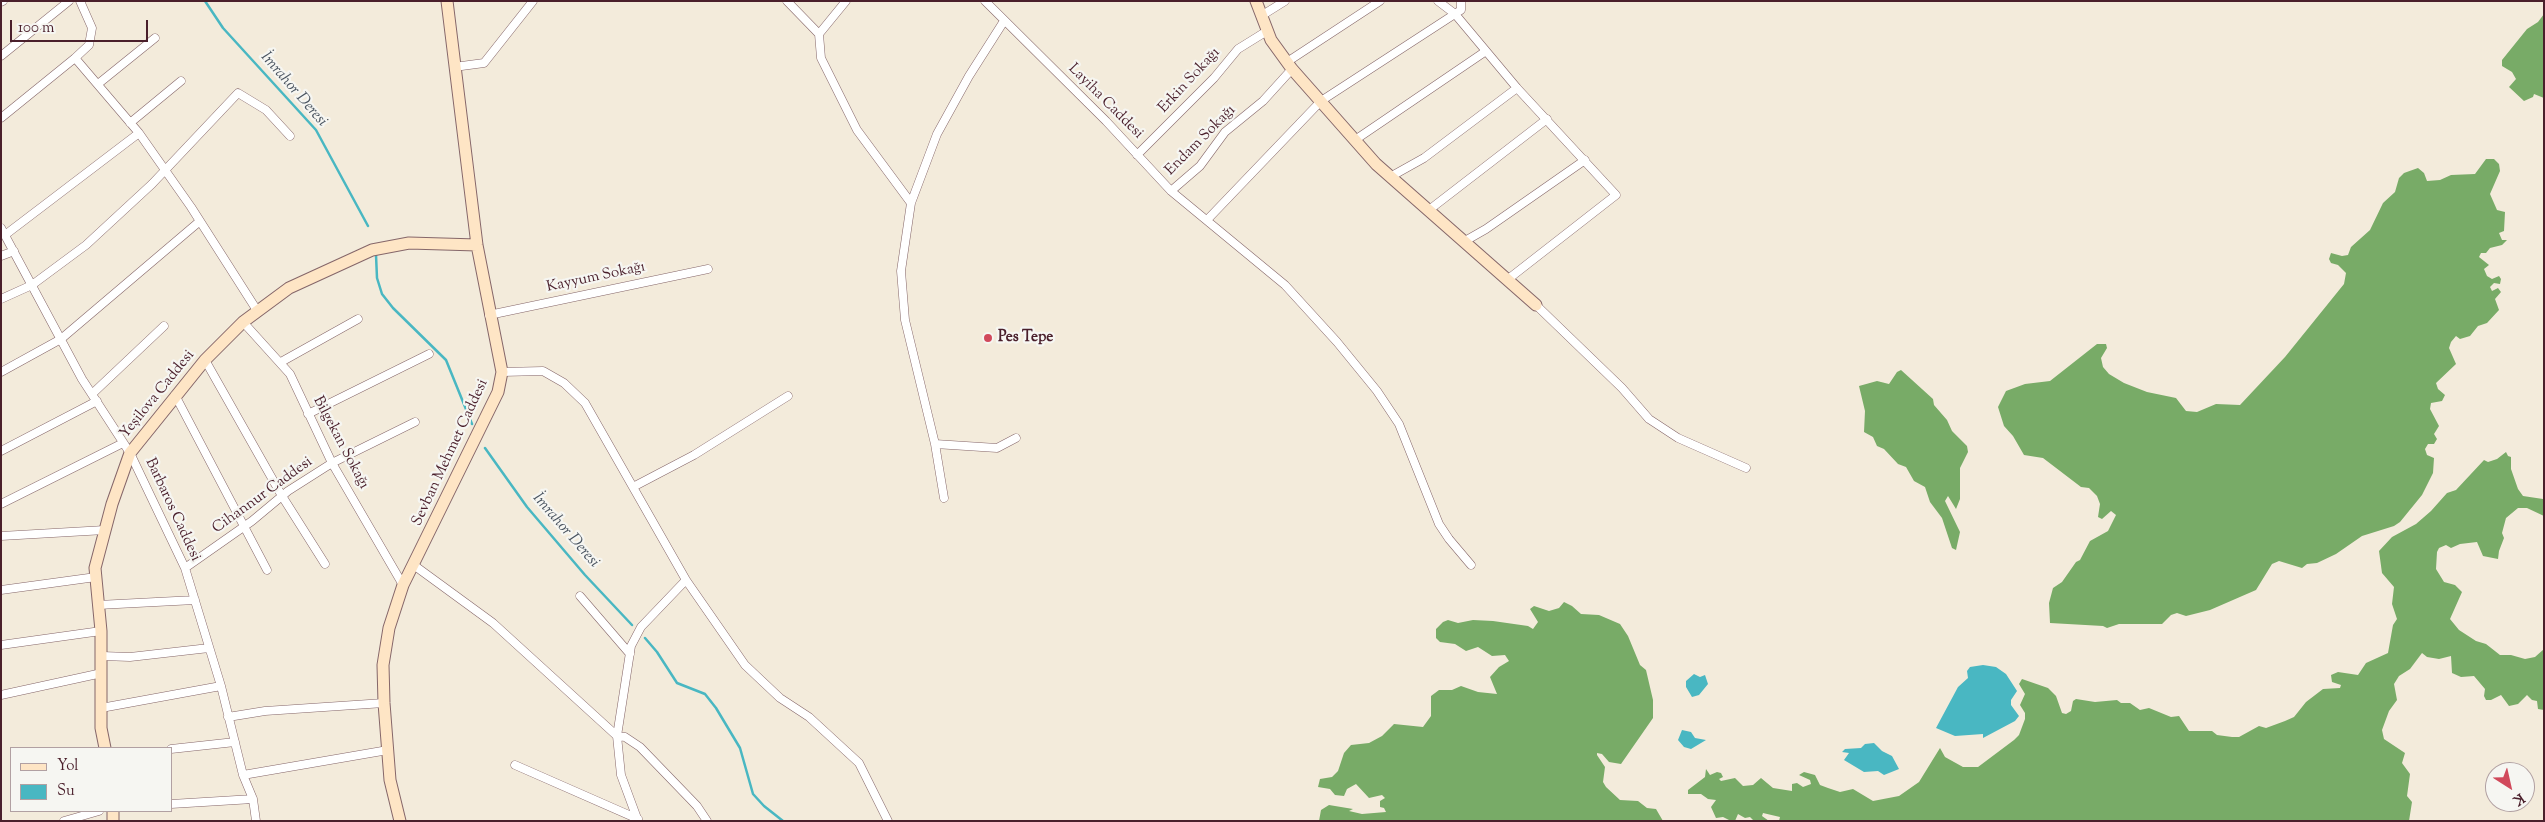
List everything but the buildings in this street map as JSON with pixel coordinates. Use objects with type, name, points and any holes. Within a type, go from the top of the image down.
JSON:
[{"type":"street","points":[[1,56],[69,1]]},
{"type":"street","points":[[1,118],[89,45],[92,28],[80,1]]},
{"type":"street","name":"Sevban Mehmet Caddesi","points":[[400,821],[390,780],[384,703],[383,665],[389,628],[403,585],[498,392],[502,372],[489,315],[477,246],[447,1]]},
{"type":"street","points":[[454,67],[484,63],[533,1]]},
{"type":"street","points":[[787,1],[819,34]]},
{"type":"street","points":[[846,1],[819,34],[820,58],[857,130],[912,203]]},
{"type":"street","name":"Layiha Caddesi","points":[[985,1],[1138,155],[1171,191],[1285,284],[1377,390],[1399,424],[1439,524],[1449,540],[1472,565]]},
{"type":"street","points":[[1256,1],[1271,40],[1290,66],[1354,140],[1390,176],[1536,305],[1622,388],[1649,419],[1678,438],[1746,468]]},
{"type":"street","points":[[1261,16],[1285,1]]},
{"type":"street","name":"Endam Sokağı","points":[[1171,191],[1200,166],[1225,132],[1263,101],[1290,66],[1380,1]]},
{"type":"street","points":[[1438,1],[1455,14],[1517,88],[1616,195],[1508,280]]},
{"type":"street","points":[[1207,220],[1321,101],[1461,10],[1461,1]]},
{"type":"street","points":[[944,498],[935,444],[905,320],[901,272],[912,203],[937,134],[969,76],[1004,21]]},
{"type":"street","name":"Erkin Sokağı","points":[[1138,155],[1214,78],[1238,49],[1267,31]]},
{"type":"street","points":[[98,84],[155,38]]},
{"type":"street","points":[[1354,140],[1486,51]]},
{"type":"street","points":[[75,58],[139,133],[200,221],[258,312]]},
{"type":"street","points":[[130,123],[181,81]]},
{"type":"street","points":[[1390,176],[1424,158],[1517,88]]},
{"type":"street","points":[[1,299],[32,285],[86,245],[165,170],[238,93],[266,110],[290,136]]},
{"type":"street","points":[[1429,210],[1547,119]]},
{"type":"street","points":[[3,231],[139,133]]},
{"type":"street","points":[[1465,241],[1486,229],[1585,160]]},
{"type":"street","points":[[1,372],[61,339],[200,221]]},
{"type":"street","name":"Barbaros Caddesi","points":[[3,231],[94,398],[126,448],[185,568],[221,686],[243,775],[253,799],[256,821]]},
{"type":"street","name":"Yeşilova Caddesi","points":[[105,747],[101,728],[102,656],[95,568],[126,448],[205,360],[243,322],[289,288],[372,250],[409,243],[477,246]]},
{"type":"street","points":[[1,256],[14,251]]},
{"type":"street","name":"Kayyum Sokağı","points":[[489,315],[708,269]]},
{"type":"street","points":[[281,362],[358,319]]},
{"type":"street","name":"Bilgekan Sokağı","points":[[243,322],[290,374],[332,463],[403,585]]},
{"type":"street","points":[[1,451],[94,398],[164,326]]},
{"type":"street","points":[[308,414],[429,354]]},
{"type":"street","points":[[205,360],[282,496],[325,564]]},
{"type":"street","points":[[502,372],[543,371],[564,383],[585,403],[686,580],[744,665],[780,698],[809,717],[859,763],[888,821]]},
{"type":"street","points":[[175,395],[267,570]]},
{"type":"street","points":[[633,487],[694,455],[788,396]]},
{"type":"street","name":"Cihannur Caddesi","points":[[185,568],[282,496],[332,463],[415,422]]},
{"type":"street","points":[[935,444],[997,448],[1016,438]]},
{"type":"street","points":[[1,504],[126,448]]},
{"type":"street","points":[[1,536],[105,530]]},
{"type":"street","points":[[414,566],[493,623],[616,736],[625,737],[640,747],[697,806],[708,821]]},
{"type":"street","points":[[1,590],[96,578]]},
{"type":"street","points":[[638,820],[621,775],[616,736],[631,646],[641,627],[686,580]]},
{"type":"street","points":[[580,596],[630,654]]},
{"type":"street","points":[[98,605],[195,600]]},
{"type":"street","points":[[1,645],[101,631]]},
{"type":"street","points":[[102,656],[130,657],[209,648]]},
{"type":"street","points":[[1,689],[1,695],[102,673]]},
{"type":"street","points":[[101,708],[221,686]]},
{"type":"street","points":[[228,717],[265,711],[384,703]]},
{"type":"street","points":[[172,749],[235,742]]},
{"type":"street","points":[[243,775],[388,750]]},
{"type":"street","points":[[515,765],[638,820]]},
{"type":"street","points":[[172,804],[253,799]]},
{"type":"street","points":[[64,821],[96,812]]},
{"type":"green space","points":[[2544,14],[2544,98],[2534,94],[2533,97],[2524,101],[2509,87],[2516,79],[2512,72],[2502,66],[2502,60],[2527,29],[2538,22]]},
{"type":"green space","points":[[2486,159],[2494,159],[2499,164],[2500,171],[2490,194],[2497,210],[2505,212],[2504,231],[2499,233],[2502,240],[2507,240],[2502,245],[2490,248],[2486,253],[2481,253],[2479,257],[2489,265],[2484,269],[2487,276],[2492,279],[2499,276],[2501,279],[2500,284],[2494,283],[2490,287],[2492,291],[2498,288],[2501,292],[2495,299],[2499,310],[2487,323],[2478,326],[2470,336],[2460,339],[2456,336],[2451,342],[2449,348],[2456,364],[2436,383],[2438,389],[2445,395],[2442,401],[2431,403],[2430,409],[2439,426],[2434,434],[2437,439],[2434,444],[2428,444],[2425,449],[2427,455],[2434,458],[2433,473],[2422,495],[2400,522],[2394,526],[2362,536],[2336,554],[2317,563],[2307,564],[2302,568],[2279,561],[2272,564],[2256,590],[2210,610],[2186,616],[2177,613],[2171,615],[2162,624],[2119,624],[2107,628],[2103,626],[2050,623],[2049,603],[2053,588],[2062,582],[2076,562],[2080,560],[2090,541],[2108,531],[2116,515],[2111,511],[2102,519],[2098,517],[2100,504],[2097,496],[2089,488],[2081,487],[2043,458],[2024,455],[2013,436],[2004,426],[1998,407],[2006,391],[2025,384],[2050,381],[2097,344],[2106,344],[2107,348],[2101,358],[2103,367],[2109,374],[2124,383],[2147,392],[2176,398],[2186,411],[2197,412],[2216,404],[2240,405],[2285,357],[2344,284],[2346,273],[2338,265],[2331,263],[2329,259],[2331,253],[2342,256],[2348,255],[2351,247],[2370,230],[2383,203],[2395,192],[2399,178],[2404,173],[2418,168],[2424,173],[2427,181],[2440,180],[2451,175],[2475,174]]},
{"type":"green space","points":[[1901,370],[1933,399],[1934,405],[1947,420],[1952,431],[1967,446],[1968,452],[1960,468],[1960,499],[1956,509],[1948,496],[1945,501],[1960,532],[1956,550],[1952,548],[1942,518],[1930,502],[1925,487],[1914,481],[1906,467],[1898,464],[1884,449],[1877,446],[1873,437],[1864,432],[1865,411],[1859,386],[1877,381],[1889,384],[1897,372]]},
{"type":"green space","points":[[2506,452],[2511,457],[2511,469],[2518,489],[2523,496],[2543,499],[2544,516],[2527,508],[2518,508],[2506,518],[2502,533],[2504,538],[2498,559],[2483,556],[2477,542],[2460,544],[2451,548],[2446,545],[2439,548],[2437,552],[2436,569],[2444,582],[2455,585],[2462,592],[2450,619],[2459,630],[2476,641],[2486,644],[2500,655],[2511,655],[2525,659],[2535,657],[2544,649],[2544,710],[2538,709],[2537,701],[2532,700],[2527,695],[2518,704],[2509,706],[2501,695],[2491,700],[2486,700],[2484,696],[2485,689],[2474,676],[2461,677],[2452,673],[2451,656],[2439,659],[2427,657],[2422,653],[2410,669],[2399,676],[2394,684],[2397,700],[2389,711],[2382,730],[2384,739],[2405,753],[2402,763],[2410,774],[2407,796],[2412,802],[2409,821],[1779,821],[1780,817],[1763,813],[1762,816],[1769,821],[1754,821],[1750,817],[1745,818],[1738,814],[1735,821],[1731,821],[1723,817],[1716,818],[1711,807],[1716,800],[1708,799],[1701,794],[1688,794],[1688,790],[1705,777],[1706,769],[1710,775],[1717,772],[1721,773],[1723,777],[1719,779],[1721,781],[1735,778],[1743,786],[1753,785],[1761,778],[1773,788],[1792,791],[1792,784],[1797,783],[1803,787],[1811,784],[1810,780],[1799,775],[1804,772],[1815,775],[1820,785],[1840,792],[1853,789],[1873,801],[1899,796],[1919,782],[1940,748],[1945,757],[1963,767],[1978,767],[2014,740],[2019,735],[2025,719],[2025,713],[2020,705],[2025,694],[2019,684],[2022,679],[2048,688],[2056,696],[2062,713],[2066,714],[2071,711],[2073,701],[2076,699],[2095,702],[2117,700],[2121,703],[2130,703],[2140,710],[2149,708],[2171,717],[2179,716],[2189,731],[2212,731],[2217,735],[2232,737],[2239,737],[2259,726],[2266,728],[2285,721],[2294,717],[2306,702],[2323,689],[2340,688],[2341,685],[2332,682],[2331,675],[2338,672],[2358,675],[2366,663],[2388,653],[2393,625],[2397,619],[2392,604],[2394,587],[2382,573],[2379,551],[2392,537],[2416,524],[2447,493],[2456,490],[2484,460],[2488,462],[2497,459]]},
{"type":"green space","points":[[1564,602],[1581,614],[1599,615],[1620,624],[1628,636],[1640,665],[1646,670],[1653,700],[1653,718],[1621,764],[1609,762],[1602,754],[1597,753],[1597,755],[1605,767],[1603,782],[1606,787],[1620,800],[1638,801],[1647,808],[1656,809],[1663,821],[1319,821],[1321,810],[1329,805],[1353,809],[1349,811],[1362,814],[1386,812],[1384,808],[1380,807],[1380,801],[1385,798],[1382,795],[1369,798],[1356,784],[1347,789],[1344,796],[1335,795],[1330,789],[1318,787],[1320,779],[1332,777],[1338,771],[1344,753],[1351,745],[1369,743],[1382,736],[1394,724],[1423,727],[1431,716],[1431,696],[1439,690],[1452,690],[1461,686],[1478,692],[1497,694],[1490,677],[1499,667],[1509,661],[1505,655],[1492,656],[1478,647],[1466,651],[1455,644],[1440,642],[1436,638],[1436,629],[1443,622],[1448,620],[1458,623],[1473,620],[1493,621],[1528,626],[1533,629],[1538,622],[1530,609],[1534,606],[1549,611],[1559,608]]},
{"type":"water","points":[[1983,665],[1996,667],[2006,674],[2017,691],[2011,700],[2011,705],[2019,716],[2015,721],[1983,738],[1983,734],[1955,736],[1936,728],[1958,687],[1968,678],[1967,671],[1970,667]]},
{"type":"water","points":[[1694,674],[1700,677],[1705,675],[1708,684],[1699,695],[1692,697],[1686,687],[1686,681]]},
{"type":"water","points":[[1682,730],[1691,732],[1695,738],[1706,740],[1691,749],[1684,747],[1678,740]]},
{"type":"water","points":[[1874,743],[1882,751],[1892,756],[1899,769],[1884,775],[1878,771],[1864,772],[1844,760],[1849,753],[1842,752],[1845,749],[1861,748],[1865,744]]},
{"type":"waterway","name":"İmrahor Deresi","points":[[205,1],[223,28],[316,130],[368,226]]},
{"type":"waterway","name":"İmrahor Deresi","points":[[376,255],[377,278],[382,294],[393,308],[446,360],[472,424]]},
{"type":"waterway","name":"İmrahor Deresi","points":[[485,448],[527,507],[585,575],[632,625]]},
{"type":"waterway","name":"İmrahor Deresi","points":[[645,638],[657,652],[677,683],[705,694],[716,708],[740,748],[753,794],[764,806],[783,821]]},
{"type":"place","name":"Pes Tepe","points":[[988,338]]}]
